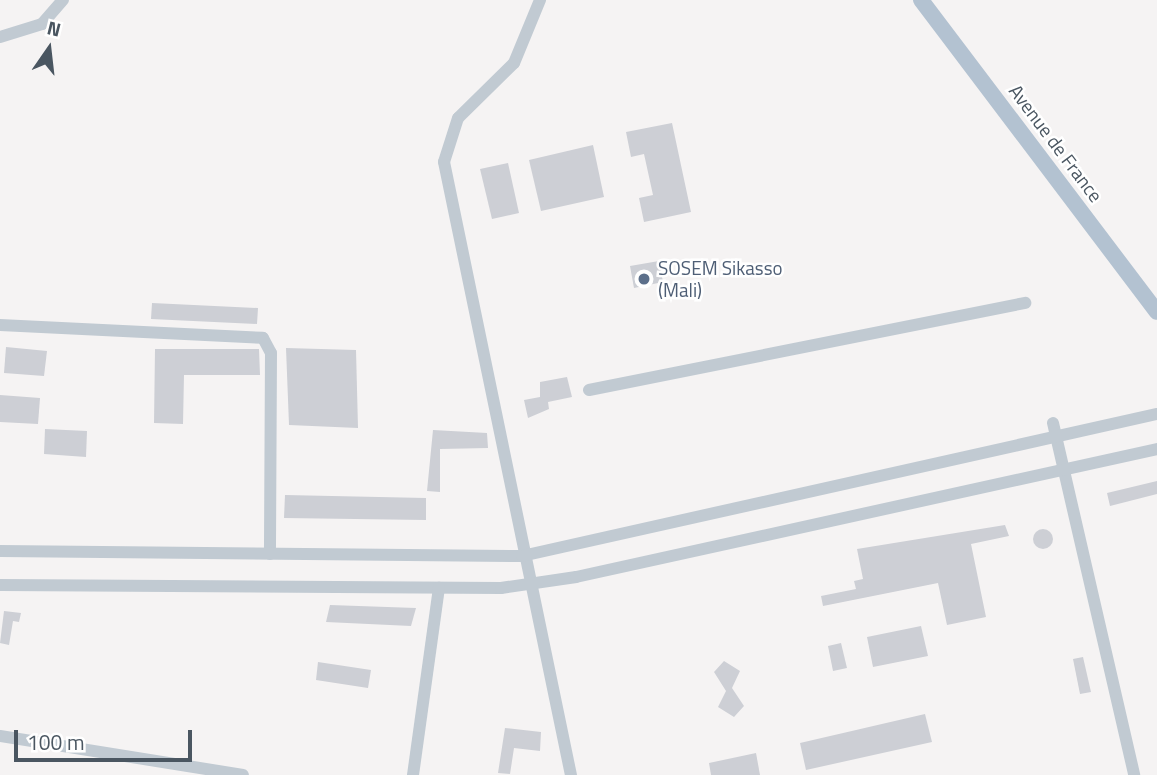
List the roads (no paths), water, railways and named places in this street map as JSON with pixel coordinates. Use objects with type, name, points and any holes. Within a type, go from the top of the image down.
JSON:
[{"type":"main road","name":"Avenue de France","points":[[921,0],[1157,312]]},
{"type":"street","points":[[0,37],[42,24],[63,0]]},
{"type":"street","points":[[540,0],[514,62],[458,118],[444,162],[528,583],[571,775]]},
{"type":"street","points":[[589,390],[1025,303]]},
{"type":"street","points":[[0,325],[263,338],[271,353],[270,554]]},
{"type":"street","points":[[0,551],[523,556],[1157,414]]},
{"type":"street","points":[[1053,423],[1134,775]]},
{"type":"street","points":[[0,585],[439,588],[528,583],[1157,449]]},
{"type":"street","points":[[413,775],[439,588]]},
{"type":"street","points":[[0,736],[192,771],[243,775]]},
{"type":"place","name":"SOSEM Sikasso (Mali)","points":[[644,279]]}]
